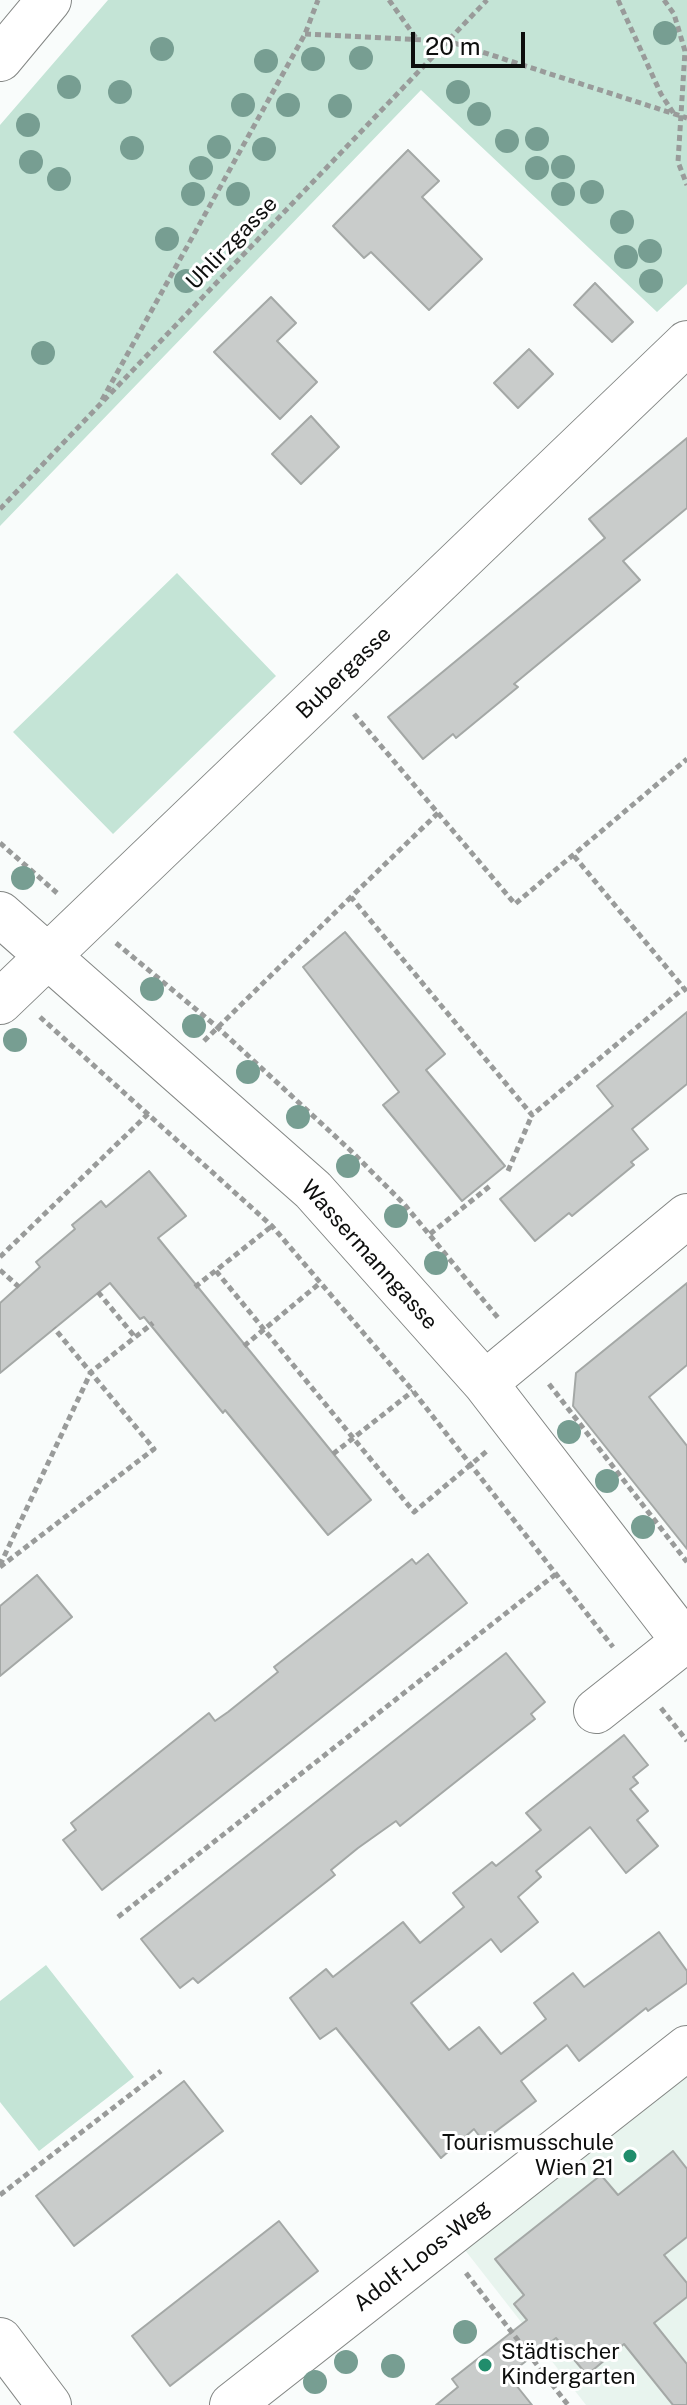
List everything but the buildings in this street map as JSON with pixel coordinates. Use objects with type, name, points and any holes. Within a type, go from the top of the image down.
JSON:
[{"type":"street","points":[[0,59],[49,0]]},
{"type":"street","name":"Bubergasse","points":[[6,997],[687,343]]},
{"type":"street","name":"Wassermanngasse","points":[[0,914],[313,1190],[485,1383],[686,1642]]},
{"type":"street","points":[[485,1383],[687,1216]]},
{"type":"street","points":[[596,1711],[686,1642]]},
{"type":"street","name":"Adolf-Loos-Weg","points":[[232,2405],[687,2048]]},
{"type":"street","points":[[0,2340],[49,2405]]},
{"type":"path","points":[[98,406],[305,34],[318,0]]},
{"type":"path","points":[[389,0],[417,39]]},
{"type":"path","name":"Uhlirzgasse","points":[[0,509],[487,0]]},
{"type":"path","points":[[618,0],[647,66],[677,116]]},
{"type":"path","points":[[664,0],[674,14],[685,51],[677,116],[678,162],[687,185]]},
{"type":"path","points":[[305,34],[448,41],[687,118]]},
{"type":"path","points":[[330,686],[515,904],[687,759]]},
{"type":"path","points":[[179,1071],[216,1026],[438,813]]},
{"type":"path","points":[[508,1171],[532,1115],[686,990],[574,856]]},
{"type":"path","points":[[351,897],[532,1115]]},
{"type":"path","points":[[6,997],[148,1114],[272,1226],[413,1391],[687,1741]]},
{"type":"path","points":[[0,1257],[148,1114]]},
{"type":"path","points":[[430,1234],[490,1186]]},
{"type":"path","points":[[195,1287],[272,1226]]},
{"type":"path","points":[[0,1270],[19,1287]]},
{"type":"path","points":[[216,1271],[414,1512],[557,1394]]},
{"type":"path","points":[[244,1346],[321,1283]]},
{"type":"path","points":[[98,1292],[135,1337]]},
{"type":"path","points":[[0,1566],[91,1372],[153,1323]]},
{"type":"path","points":[[0,1566],[154,1449],[54,1328]]},
{"type":"path","points":[[333,1454],[413,1391]]},
{"type":"path","points":[[118,1917],[556,1574]]},
{"type":"path","points":[[0,2195],[161,2071]]},
{"type":"path","points":[[441,2241],[568,2405]]},
{"type":"shaded area","name":"Tourismusschule Wien 21","points":[[687,2067],[687,2405],[586,2405],[461,2245]]},
{"type":"green space","points":[[108,0],[687,0],[687,284],[657,312],[421,90],[0,526],[0,125]]},
{"type":"green space","points":[[177,573],[276,676],[113,834],[13,732]]},
{"type":"green space","points":[[46,1965],[134,2077],[39,2151],[0,2102],[0,2001]]},
{"type":"place","name":"Tourismusschule Wien 21","points":[[630,2156]]},
{"type":"place","name":"Städtischer Kindergarten","points":[[485,2365]]}]
